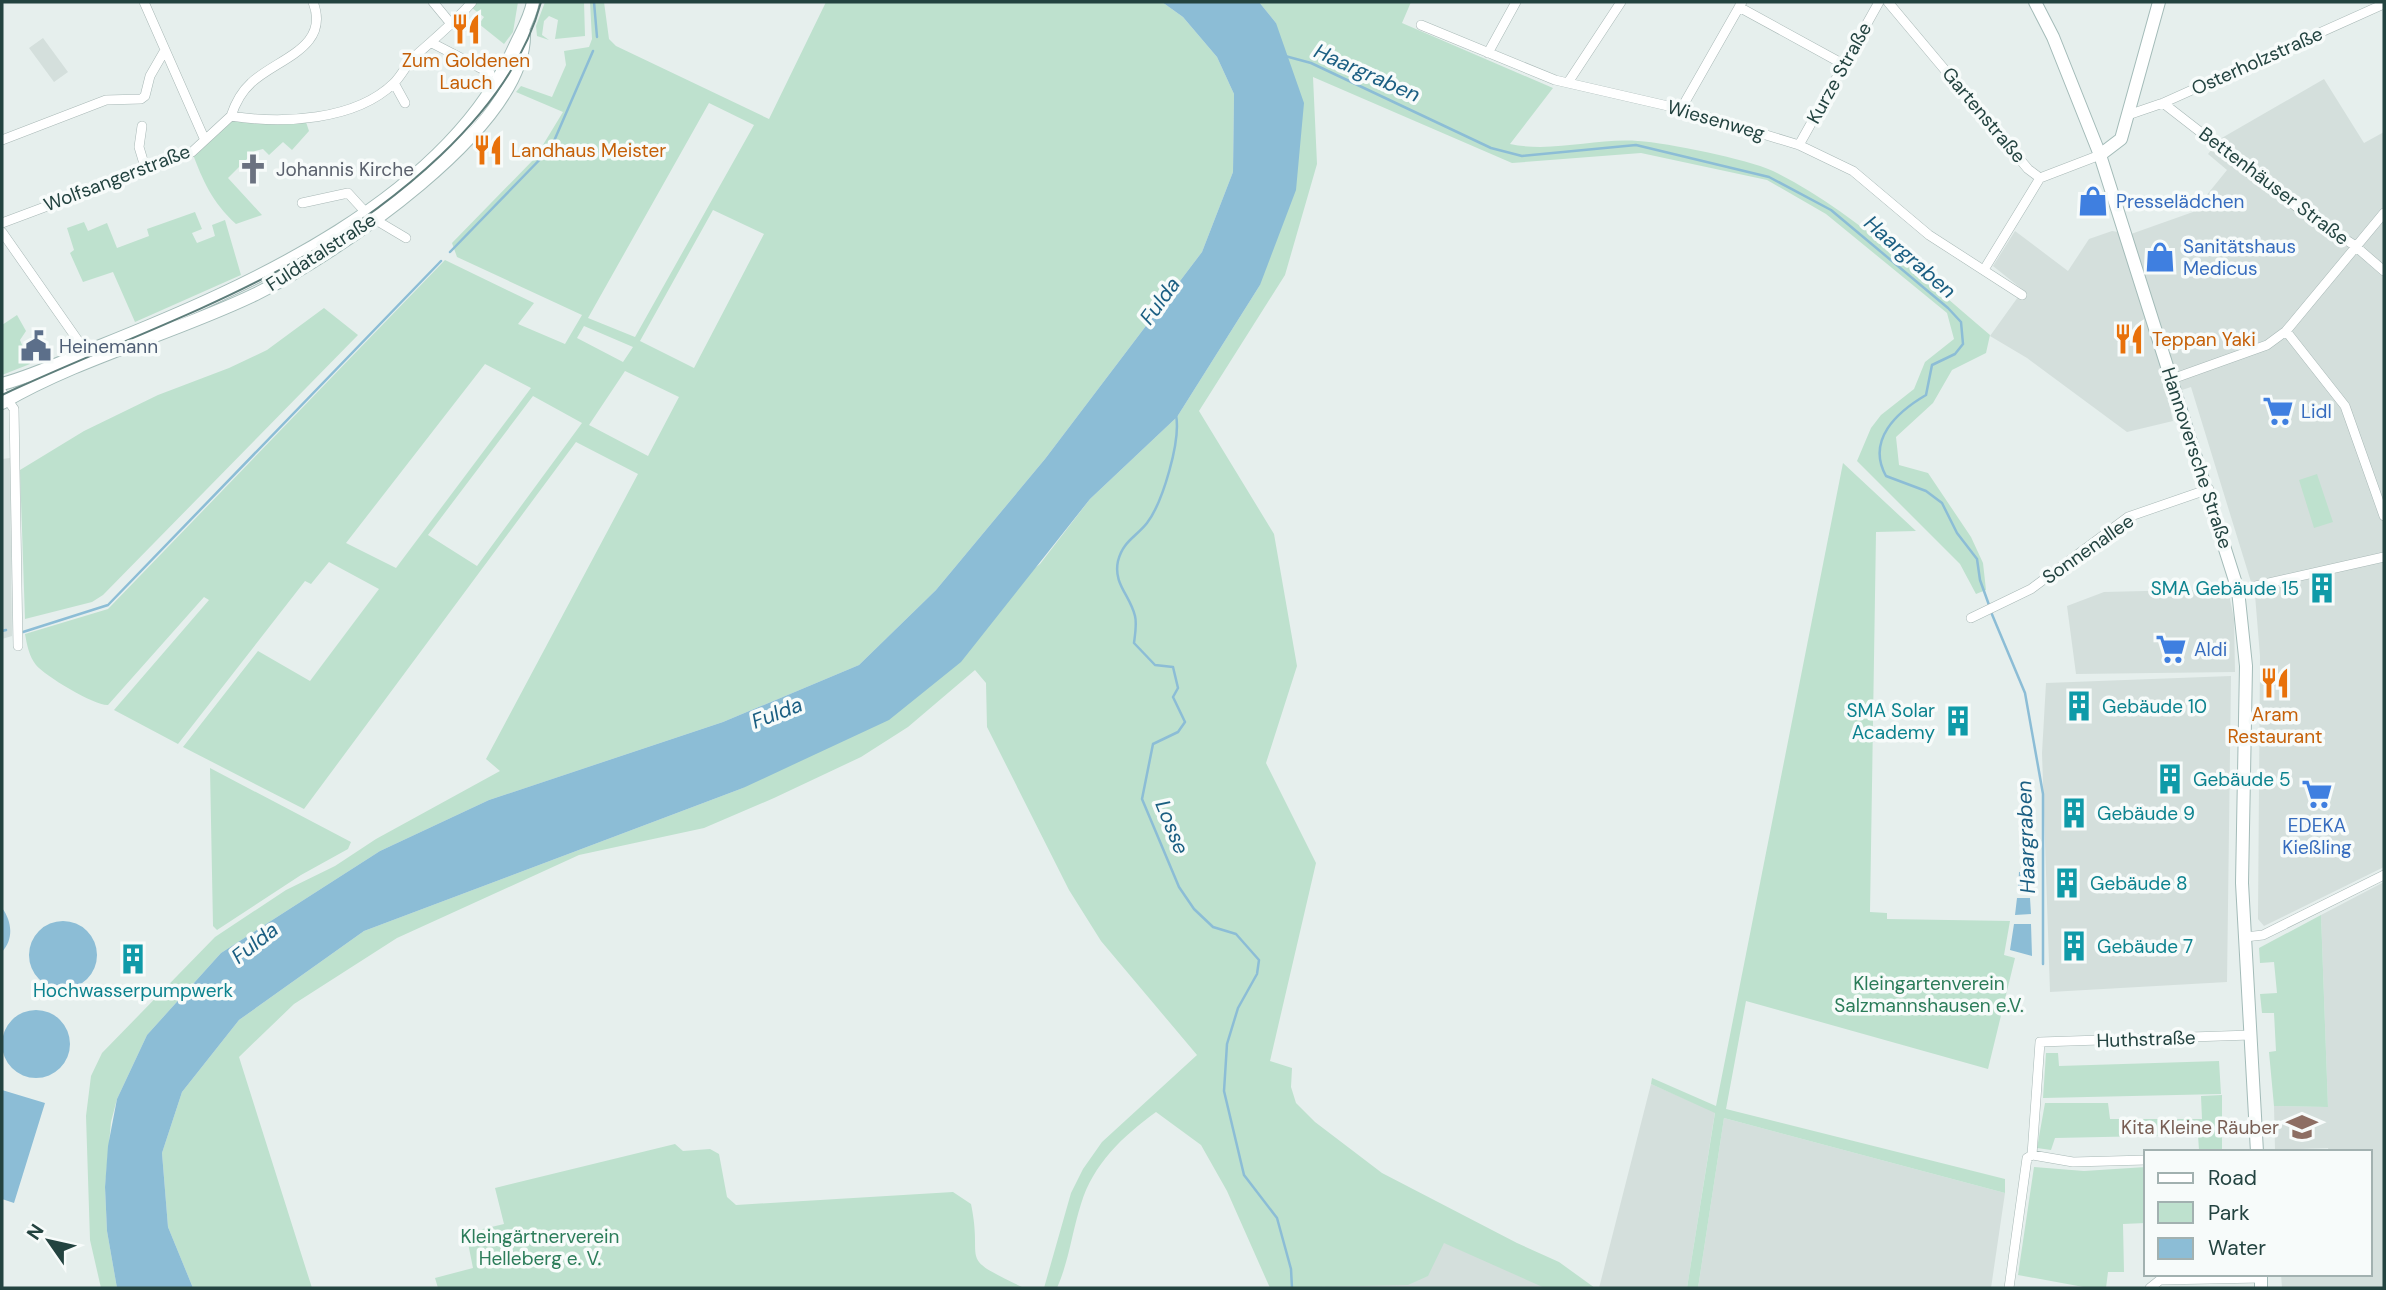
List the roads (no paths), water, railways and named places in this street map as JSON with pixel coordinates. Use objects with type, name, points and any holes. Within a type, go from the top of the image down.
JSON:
[{"type":"main road","name":"Fuldatalstraße","points":[[4,398],[254,295],[300,271],[369,216],[444,163],[489,115],[522,58],[524,30],[533,2]]},
{"type":"main road","name":"Hannoversche Straße","points":[[2035,2],[2053,37],[2100,155],[2238,590],[2245,662],[2242,862],[2257,1150]]},
{"type":"main road","points":[[2100,155],[2121,139],[2159,2]]},
{"type":"main road","name":"Fuldatalstraße","points":[[2,384],[202,303],[369,216]]},
{"type":"street","points":[[144,2],[204,138]]},
{"type":"street","points":[[313,2],[317,15],[311,39],[303,49],[250,84],[231,116],[301,120],[325,117],[366,100],[394,83],[413,58],[452,25],[472,2]]},
{"type":"street","points":[[433,2],[452,25]]},
{"type":"street","points":[[1488,53],[1516,2]]},
{"type":"street","points":[[1569,80],[1621,2]]},
{"type":"street","name":"Kurze Straße","points":[[1799,145],[1879,2]]},
{"type":"street","name":"Gartenstraße","points":[[1888,2],[2028,169],[2040,177],[2100,155]]},
{"type":"street","name":"Osterholzstraße","points":[[2128,115],[2163,103],[2384,4]]},
{"type":"street","points":[[1681,109],[1740,5],[1843,64]]},
{"type":"street","name":"Wiesenweg","points":[[1422,25],[1555,79],[1569,80],[1681,109],[1799,145],[1853,171],[1930,235],[1985,268],[2022,295]]},
{"type":"street","points":[[432,43],[490,74]]},
{"type":"street","points":[[2,140],[106,100],[141,99],[145,96],[150,76],[165,50]]},
{"type":"street","points":[[394,83],[405,103]]},
{"type":"street","name":"Bettenhäuser Straße","points":[[2163,103],[2302,211],[2354,245],[2384,271]]},
{"type":"street","name":"Wolfsangerstraße","points":[[2,223],[145,167],[192,152],[204,138],[231,116]]},
{"type":"street","points":[[142,125],[139,147],[145,167]]},
{"type":"street","points":[[1985,268],[2040,177]]},
{"type":"street","points":[[302,203],[343,191],[369,216],[406,238]]},
{"type":"street","points":[[2172,379],[2267,345],[2286,331],[2354,245],[2384,213]]},
{"type":"street","points":[[2,232],[86,352]]},
{"type":"street","points":[[2286,331],[2345,406],[2384,516]]},
{"type":"street","points":[[4,398],[14,408],[18,646]]},
{"type":"street","name":"Sonnenallee","points":[[1971,618],[2031,589],[2128,517],[2208,489]]},
{"type":"street","points":[[2238,590],[2384,557]]},
{"type":"street","points":[[2245,937],[2263,936],[2384,875]]},
{"type":"street","name":"Huthstraße","points":[[2032,1155],[2040,1042],[2251,1035]]},
{"type":"street","points":[[2009,1288],[2027,1158],[2032,1155],[2073,1162],[2144,1160]]},
{"type":"street","points":[[2150,1288],[2160,1277],[2261,1280]]},
{"type":"water","name":"Fulda","points":[[1162,2],[1259,2],[1276,23],[1304,103],[1296,190],[1260,285],[1177,417],[1090,499],[961,662],[889,720],[743,788],[364,931],[239,1020],[182,1092],[162,1153],[168,1227],[193,1288],[117,1288],[107,1231],[105,1187],[108,1146],[117,1099],[147,1035],[221,953],[380,851],[489,800],[723,722],[859,665],[936,590],[1045,459],[1202,252],[1233,172],[1234,94],[1217,57],[1183,17]]},
{"type":"water","points":[[2019,872],[2029,872],[2031,889],[2018,889]]},
{"type":"water","points":[[2017,898],[2030,898],[2031,914],[2015,915]]},
{"type":"water","points":[[2,908],[8,919],[10,936],[2,952]]},
{"type":"water","points":[[63,921],[76,924],[87,931],[94,942],[97,955],[94,968],[87,979],[76,986],[63,989],[50,986],[39,979],[32,968],[29,955],[32,942],[39,931],[50,924]]},
{"type":"water","points":[[2014,924],[2031,924],[2032,956],[2010,950]]},
{"type":"water","points":[[36,1010],[49,1013],[60,1020],[67,1031],[70,1044],[67,1057],[60,1068],[49,1075],[36,1078],[23,1075],[12,1068],[5,1057],[2,1044],[5,1031],[12,1020],[23,1013]]},
{"type":"water","points":[[2,1090],[45,1103],[14,1203],[2,1199]]},
{"type":"waterway","points":[[594,2],[597,37]]},
{"type":"waterway","points":[[450,252],[551,148],[593,51]]},
{"type":"waterway","name":"Haargraben","points":[[1285,56],[1311,63],[1491,148],[1522,156],[1636,145],[1769,177],[1831,210],[1948,308],[1961,322],[1963,344],[1955,354],[1932,365],[1926,395],[1905,410],[1888,428],[1882,439],[1881,463],[1886,476],[1926,491],[1942,503],[1957,533],[1977,559],[1980,580],[1989,605]]},
{"type":"waterway","points":[[23,632],[108,605],[441,261]]},
{"type":"waterway","name":"Losse","points":[[1176,415],[1173,455],[1159,501],[1147,523],[1123,549],[1117,569],[1120,583],[1135,616],[1134,643],[1155,665],[1173,667],[1178,688],[1173,697],[1185,722],[1178,732],[1153,744],[1142,799],[1179,887],[1194,909],[1213,927],[1236,934],[1259,960],[1257,974],[1238,1008],[1227,1044],[1224,1091],[1244,1175],[1277,1218],[1291,1269],[1292,1288]]},
{"type":"waterway","name":"Haargraben","points":[[1991,612],[2025,693],[2043,794],[2043,964]]},
{"type":"waterway","points":[[2,631],[6,630]]},
{"type":"tram line","points":[[2,395],[232,294],[339,235],[391,198],[441,155],[488,104],[525,45],[541,2]]},
{"type":"place","name":"Zum Goldenen Lauch","points":[[466,29]]},
{"type":"place","name":"Landhaus Meister","points":[[488,150]]},
{"type":"place","name":"Johannis Kirche","points":[[253,169]]},
{"type":"place","name":"Presselädchen","points":[[2093,201]]},
{"type":"place","name":"Sanitätshaus Medicus","points":[[2160,257]]},
{"type":"place","name":"Teppan Yaki","points":[[2129,339]]},
{"type":"place","name":"Heinemann","points":[[36,346]]},
{"type":"place","name":"Lidl","points":[[2278,411]]},
{"type":"place","name":"SMA Gebäude 15","points":[[2322,588]]},
{"type":"place","name":"Aldi","points":[[2171,649]]},
{"type":"place","name":"Aram Restaurant","points":[[2275,683]]},
{"type":"place","name":"Gebäude 10","points":[[2079,706]]},
{"type":"place","name":"SMA Solar Academy","points":[[1958,721]]},
{"type":"place","name":"Gebäude 5","points":[[2170,779]]},
{"type":"place","name":"EDEKA Kießling","points":[[2317,794]]},
{"type":"place","name":"Gebäude 9","points":[[2074,813]]},
{"type":"place","name":"Gebäude 8","points":[[2067,883]]},
{"type":"place","name":"Gebäude 7","points":[[2074,946]]},
{"type":"place","name":"Hochwasserpumpwerk","points":[[133,959]]},
{"type":"place","name":"Kita Kleine Räuber","points":[[2302,1127]]},
{"type":"park label","name":"Kleingartenverein Salzmannshausen e.V.","points":[[1929,994]]},
{"type":"park label","name":"Kleingärtnerverein Helleberg e. V.","points":[[540,1247]]}]
